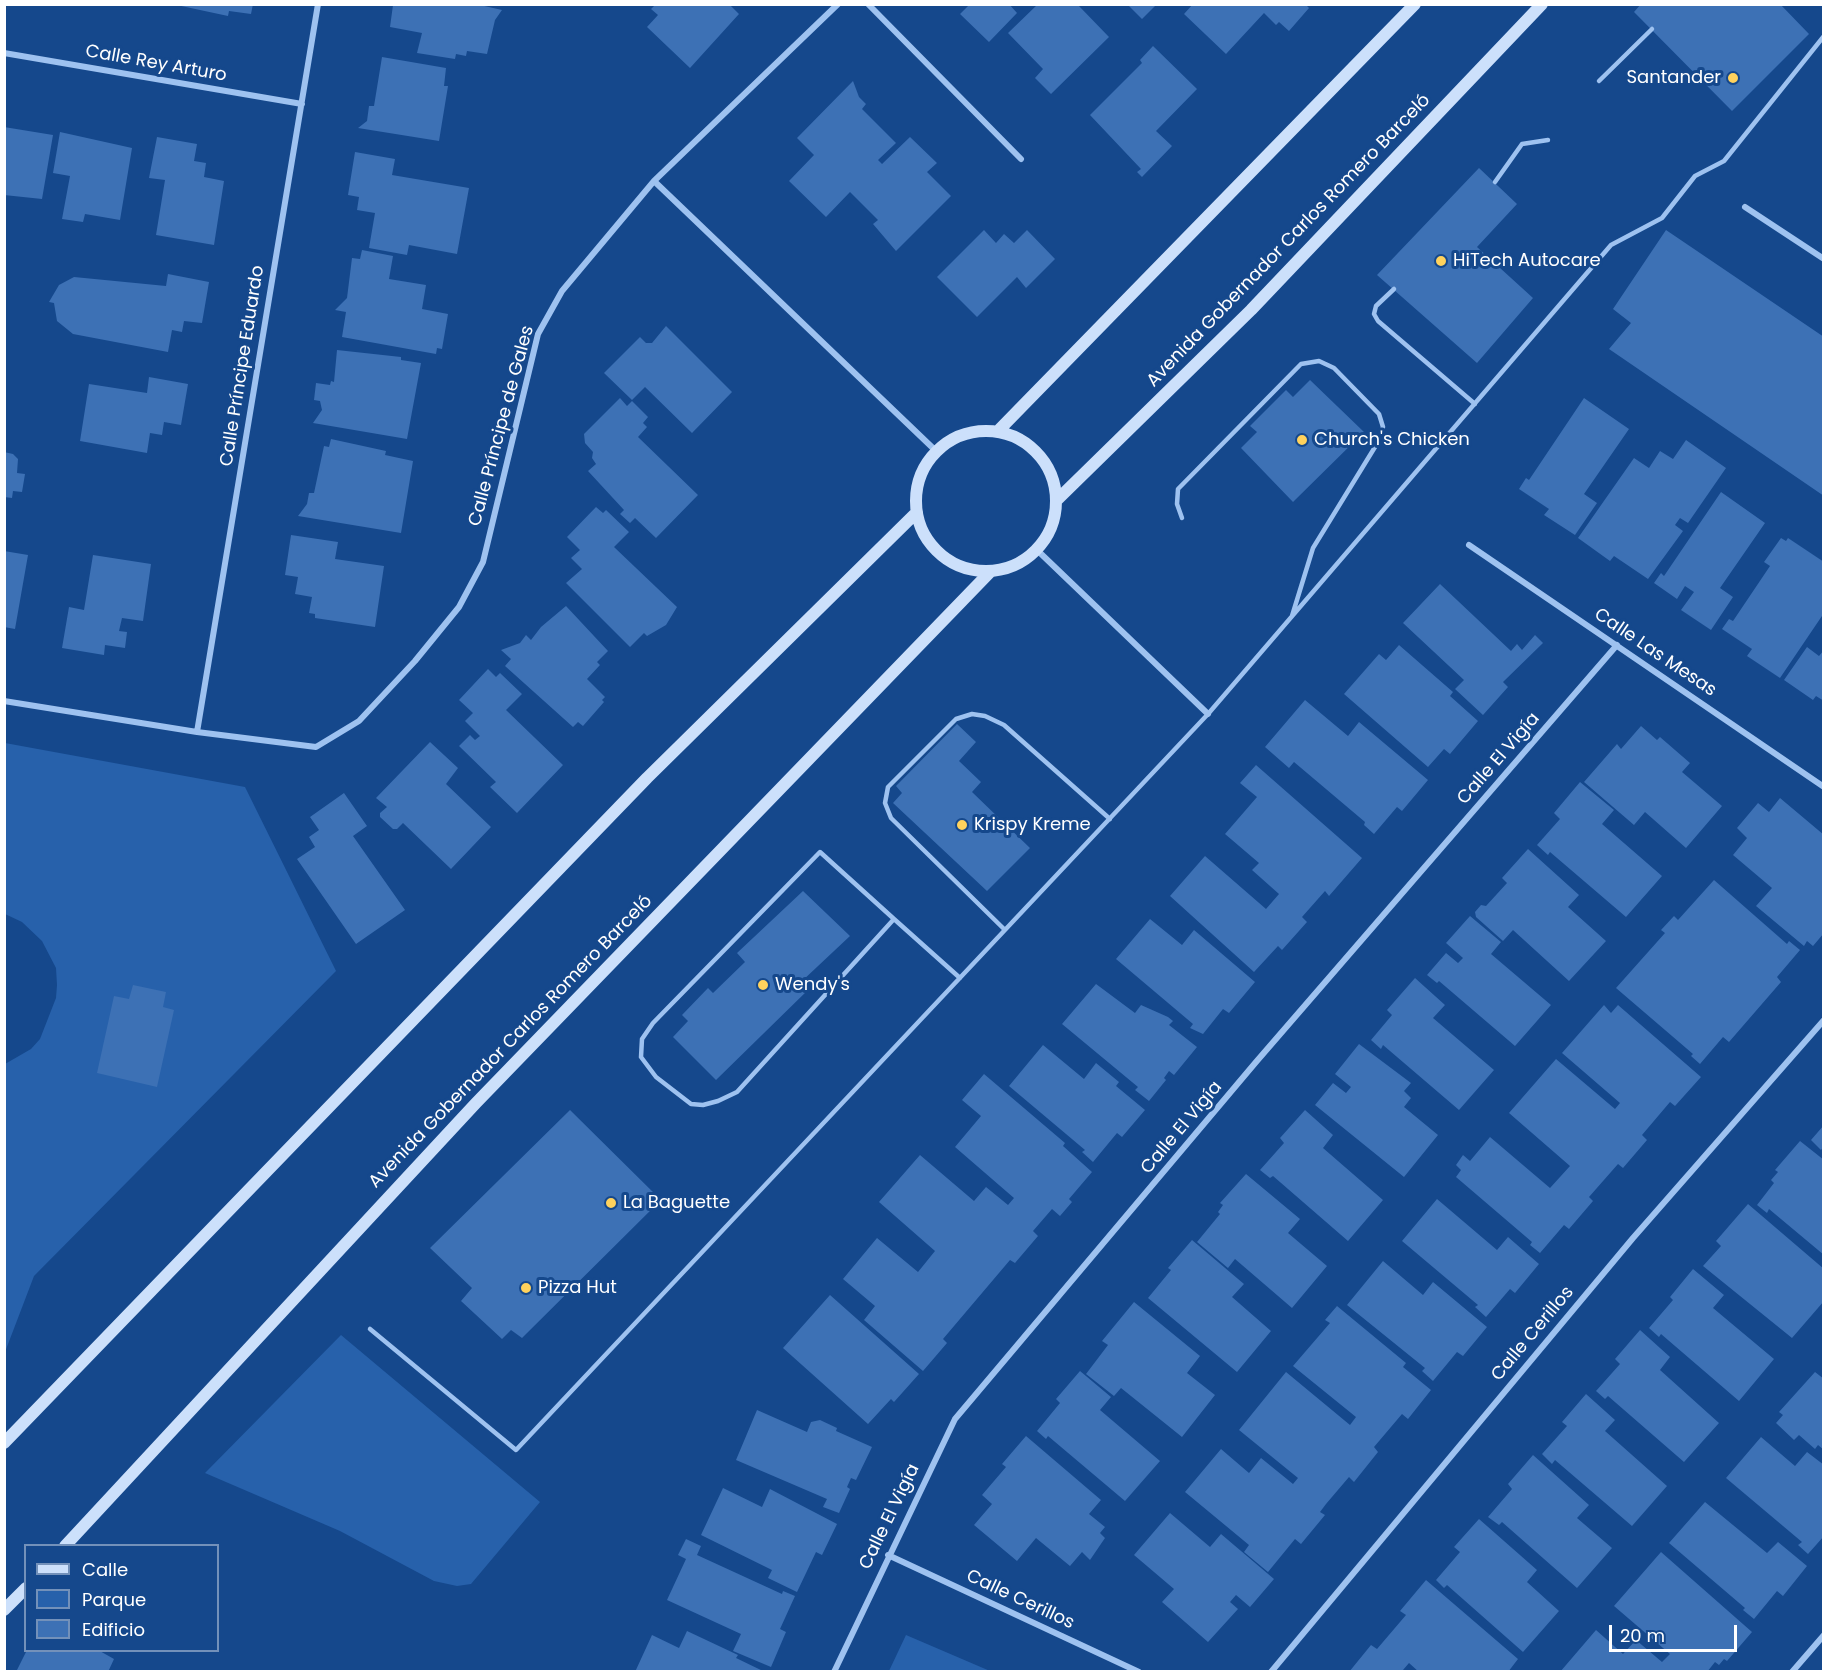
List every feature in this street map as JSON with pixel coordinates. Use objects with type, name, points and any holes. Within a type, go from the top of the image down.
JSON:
[{"type":"main road","points":[[999,431],[1415,4]]},
{"type":"main road","name":"Avenida Gobernador Carlos Romero Barceló","points":[[1058,499],[1251,310],[1542,4]]},
{"type":"main road","points":[[985,429],[999,431],[1012,434],[1036,449],[1052,472],[1058,499],[1052,526],[1037,550],[1015,566],[991,571],[960,567],[937,552],[921,529],[915,502],[920,474],[936,451],[958,435],[985,429]]},
{"type":"main road","points":[[4,1443],[638,787],[917,512]]},
{"type":"main road","name":"Avenida Gobernador Carlos Romero Barceló","points":[[66,1544],[476,1102],[991,571]]},
{"type":"main road","points":[[4,1610],[24,1590]]},
{"type":"street","name":"Calle Príncipe Eduardo","points":[[196,732],[318,4]]},
{"type":"street","name":"Calle Príncipe de Gales","points":[[4,701],[196,732],[316,747],[360,721],[415,661],[459,607],[483,562],[538,334],[562,291],[654,181],[838,4]]},
{"type":"street","points":[[868,4],[1021,159]]},
{"type":"street","name":"Calle Rey Arturo","points":[[4,53],[302,104]]},
{"type":"street","points":[[654,181],[936,451]]},
{"type":"street","points":[[1745,207],[1824,259]]},
{"type":"street","name":"Calle Las Mesas","points":[[1469,545],[1824,787]]},
{"type":"street","points":[[1037,550],[1208,714]]},
{"type":"street","name":"Calle El Vigía","points":[[834,1671],[955,1419],[1256,1062],[1617,645]]},
{"type":"street","name":"Calle Cerillos","points":[[1271,1671],[1633,1238],[1824,1020]]},
{"type":"street","name":"Calle Cerillos","points":[[888,1555],[1139,1671]]},
{"type":"street","points":[[1792,1671],[1824,1635]]},
{"type":"lane","points":[[1599,81],[1652,29]]},
{"type":"lane","points":[[370,1329],[516,1450],[1208,714],[1611,245],[1662,218],[1695,176],[1724,161],[1824,36]]},
{"type":"lane","points":[[1495,182],[1522,144],[1548,140]]},
{"type":"lane","points":[[1394,289],[1376,306],[1374,314],[1378,321],[1475,404]]},
{"type":"lane","points":[[1182,518],[1177,504],[1178,489],[1301,364],[1319,362],[1334,368],[1379,414],[1383,427],[1375,447],[1313,548],[1291,618]]},
{"type":"lane","points":[[1005,930],[891,818],[885,804],[888,786],[956,719],[972,714],[985,716],[1004,725],[1110,819]]},
{"type":"lane","points":[[894,919],[736,1092],[703,1105],[691,1104],[656,1077],[641,1058],[642,1039],[653,1023],[820,852],[960,978]]},
{"type":"green space","points":[[5,743],[245,787],[336,971],[34,1276],[5,1352],[5,1064],[31,1049],[40,1039],[56,998],[57,985],[56,968],[42,941],[22,922],[5,914]]},
{"type":"green space","points":[[341,1335],[540,1502],[471,1584],[457,1586],[434,1581],[340,1531],[205,1473]]},
{"type":"green space","points":[[906,1635],[990,1671],[889,1671]]},
{"type":"building","points":[[172,4],[253,4],[251,14],[229,11],[228,16]]},
{"type":"building","points":[[656,4],[729,4],[739,14],[690,68],[647,27],[658,15],[651,9]]},
{"type":"building","points":[[970,4],[1009,4],[1017,13],[989,42],[960,14]]},
{"type":"building","points":[[1127,4],[1157,4],[1142,19]]},
{"type":"building","points":[[1193,4],[1305,4],[1309,8],[1289,31],[1279,22],[1276,25],[1264,13],[1226,54],[1184,14]]},
{"type":"building","name":"Santander","points":[[1641,4],[1780,4],[1809,34],[1732,111],[1634,12]]},
{"type":"building","points":[[393,5],[480,5],[502,10],[495,20],[487,54],[467,51],[466,56],[456,54],[455,59],[417,53],[422,33],[390,27]]},
{"type":"building","points":[[1037,5],[1078,5],[1109,37],[1051,94],[1035,78],[1043,69],[1008,33]]},
{"type":"building","points":[[1153,46],[1197,89],[1156,131],[1172,146],[1142,177],[1137,172],[1141,169],[1090,115],[1142,63],[1140,60]]},
{"type":"building","points":[[382,57],[446,68],[444,86],[448,86],[439,141],[358,128],[367,121],[369,106],[374,106]]},
{"type":"building","points":[[853,81],[859,97],[866,104],[862,109],[896,143],[878,160],[882,164],[910,137],[937,163],[927,172],[951,196],[896,251],[873,224],[878,220],[850,192],[826,217],[789,181],[814,155],[797,138]]},
{"type":"building","points":[[4,127],[53,135],[42,199],[4,195]]},
{"type":"building","points":[[60,132],[132,148],[120,220],[85,214],[83,222],[62,219],[70,176],[53,173]]},
{"type":"building","points":[[157,137],[197,144],[194,161],[206,163],[204,177],[224,181],[214,245],[156,235],[165,180],[149,178]]},
{"type":"building","points":[[355,152],[395,159],[392,175],[469,188],[457,254],[409,245],[407,255],[369,248],[375,213],[357,210],[359,197],[348,195]]},
{"type":"building","name":"HiTech Autocare","points":[[1479,168],[1517,204],[1477,247],[1533,298],[1477,363],[1377,275]]},
{"type":"building","points":[[984,230],[996,243],[1004,234],[1014,243],[1027,230],[1055,259],[1026,288],[1017,277],[977,317],[937,277]]},
{"type":"building","points":[[1666,230],[1824,337],[1824,496],[1609,349],[1631,323],[1613,309]]},
{"type":"building","points":[[362,250],[393,256],[389,279],[426,285],[422,309],[448,314],[442,349],[437,348],[436,354],[342,337],[346,312],[335,310],[347,298],[352,258],[360,259]]},
{"type":"building","points":[[168,274],[209,282],[202,323],[184,321],[182,332],[172,330],[168,352],[73,334],[57,321],[54,303],[49,302],[59,285],[74,277],[166,286]]},
{"type":"building","points":[[666,326],[732,392],[692,433],[645,387],[632,400],[604,373],[640,337],[646,343],[652,343]]},
{"type":"building","points":[[337,350],[401,357],[401,360],[421,363],[407,439],[313,423],[322,410],[320,401],[314,400],[316,383],[330,385],[331,381],[334,382]]},
{"type":"building","points":[[149,377],[188,384],[181,425],[164,422],[162,435],[150,433],[147,453],[80,441],[89,384],[147,393]]},
{"type":"building","name":"Church's Chicken","points":[[1310,380],[1364,432],[1293,502],[1241,448],[1257,432],[1250,426],[1286,390],[1293,397]]},
{"type":"building","points":[[620,398],[627,406],[632,401],[648,417],[643,423],[647,427],[638,437],[698,495],[656,538],[635,518],[630,523],[620,514],[624,510],[588,471],[596,464],[592,458],[593,452],[585,443],[584,434]]},
{"type":"building","points":[[1584,398],[1629,429],[1584,494],[1597,503],[1575,535],[1544,515],[1549,509],[1519,489],[1526,478],[1529,480]]},
{"type":"building","points":[[331,439],[386,451],[385,455],[413,461],[401,533],[298,516],[307,504],[309,493],[314,493],[324,446],[329,447]]},
{"type":"building","points":[[1686,440],[1726,468],[1688,523],[1680,518],[1675,525],[1683,531],[1648,579],[1614,556],[1610,561],[1578,538],[1634,458],[1649,468],[1660,451],[1673,459]]},
{"type":"building","points":[[4,452],[13,454],[18,459],[17,473],[25,474],[22,492],[13,491],[12,498],[4,497]]},
{"type":"building","points":[[1721,492],[1765,523],[1720,588],[1733,597],[1711,630],[1681,610],[1694,592],[1685,586],[1677,599],[1654,583],[1661,573],[1664,576]]},
{"type":"building","points":[[596,507],[603,513],[606,510],[629,532],[614,547],[677,607],[666,625],[647,636],[644,633],[630,647],[566,583],[582,569],[571,558],[580,550],[567,537]]},
{"type":"building","points":[[291,535],[338,542],[335,559],[384,566],[375,627],[315,618],[315,614],[309,613],[312,597],[295,594],[298,577],[285,575]]},
{"type":"building","points":[[1781,538],[1786,541],[1788,538],[1824,562],[1824,613],[1780,678],[1747,656],[1752,649],[1722,629],[1729,619],[1733,621],[1770,566],[1764,562]]},
{"type":"building","points":[[4,551],[28,555],[15,629],[4,627]]},
{"type":"building","points":[[93,555],[151,564],[143,621],[122,618],[119,631],[127,632],[125,648],[105,645],[104,655],[62,648],[69,607],[84,610]]},
{"type":"building","points":[[1440,584],[1511,651],[1517,644],[1522,650],[1535,635],[1543,643],[1503,682],[1508,687],[1483,715],[1455,689],[1464,680],[1403,623]]},
{"type":"building","points":[[566,606],[608,651],[597,662],[600,665],[587,679],[605,697],[602,700],[604,702],[583,726],[578,722],[573,727],[505,666],[511,659],[501,650],[520,643],[526,635],[531,640],[541,627]]},
{"type":"building","points":[[1399,645],[1453,692],[1450,696],[1478,721],[1450,754],[1444,749],[1428,767],[1344,694],[1379,654],[1386,660]]},
{"type":"building","points":[[1807,647],[1819,656],[1824,650],[1824,701],[1816,696],[1813,700],[1784,680]]},
{"type":"building","points":[[488,669],[496,677],[500,673],[522,694],[506,710],[563,765],[517,813],[490,787],[496,782],[459,746],[470,735],[475,740],[480,736],[465,721],[473,713],[459,700]]},
{"type":"building","points":[[1305,700],[1348,736],[1359,722],[1428,780],[1402,811],[1397,807],[1374,834],[1364,825],[1365,822],[1294,762],[1289,768],[1265,747]]},
{"type":"building","name":"Krispy Kreme","points":[[957,724],[976,742],[959,761],[981,782],[972,792],[1030,848],[987,891],[893,803],[902,793],[896,786]]},
{"type":"building","points":[[1641,726],[1657,740],[1660,737],[1690,763],[1682,772],[1722,806],[1686,848],[1645,812],[1634,825],[1584,782],[1617,744],[1621,749]]},
{"type":"building","points":[[430,742],[458,768],[446,784],[491,827],[451,869],[403,823],[397,829],[393,829],[380,817],[380,813],[387,807],[376,798]]},
{"type":"building","points":[[1256,765],[1362,858],[1329,896],[1325,891],[1302,917],[1307,922],[1282,950],[1278,946],[1254,972],[1170,896],[1205,856],[1266,909],[1279,894],[1252,870],[1259,863],[1225,834],[1257,797],[1240,783]]},
{"type":"building","points":[[1580,782],[1614,810],[1602,824],[1662,876],[1626,917],[1550,852],[1548,855],[1537,845],[1560,819],[1554,813]]},
{"type":"building","points":[[344,793],[367,826],[353,836],[405,910],[356,944],[297,859],[315,847],[309,837],[319,830],[310,817]]},
{"type":"building","points":[[1780,798],[1824,835],[1824,933],[1813,946],[1807,941],[1804,946],[1756,906],[1772,888],[1733,855],[1747,838],[1737,828],[1758,803],[1769,812]]},
{"type":"building","points":[[1528,849],[1579,895],[1568,907],[1606,941],[1569,981],[1513,930],[1503,941],[1476,917],[1475,912],[1481,905],[1486,906],[1507,883],[1502,878]]},
{"type":"building","points":[[1714,880],[1787,944],[1789,941],[1800,950],[1777,977],[1781,982],[1729,1042],[1723,1037],[1700,1064],[1691,1056],[1693,1054],[1616,988],[1665,933],[1661,930],[1674,916],[1678,920]]},
{"type":"building","name":"Wendy's","points":[[803,891],[850,936],[801,982],[809,989],[716,1080],[673,1037],[688,1021],[682,1015],[708,988],[713,993],[745,962],[737,953]]},
{"type":"building","points":[[1470,916],[1501,942],[1491,954],[1551,1005],[1515,1046],[1439,981],[1437,983],[1427,975],[1446,953],[1458,963],[1463,958],[1446,943]]},
{"type":"building","points":[[1150,919],[1182,945],[1194,930],[1255,982],[1229,1013],[1223,1009],[1203,1034],[1190,1028],[1193,1024],[1116,959]]},
{"type":"building","points":[[1415,978],[1445,1005],[1433,1018],[1494,1070],[1459,1110],[1383,1045],[1381,1049],[1371,1040],[1392,1015],[1387,1010]]},
{"type":"building","points":[[1096,984],[1135,1013],[1141,1005],[1168,1017],[1173,1021],[1169,1025],[1197,1047],[1174,1075],[1169,1071],[1164,1078],[1166,1080],[1149,1101],[1135,1090],[1138,1087],[1062,1024]]},
{"type":"building","points":[[133,985],[166,992],[163,1007],[174,1010],[157,1087],[97,1073],[114,996],[129,999]]},
{"type":"building","points":[[1604,1005],[1611,1013],[1618,1005],[1701,1077],[1675,1106],[1670,1102],[1642,1135],[1647,1140],[1623,1168],[1618,1164],[1589,1197],[1593,1201],[1569,1229],[1564,1225],[1540,1253],[1530,1245],[1532,1242],[1456,1177],[1461,1170],[1456,1165],[1463,1155],[1470,1161],[1490,1137],[1550,1188],[1570,1166],[1509,1113],[1556,1059],[1615,1109],[1620,1103],[1562,1053]]},
{"type":"building","points":[[1359,1044],[1411,1083],[1404,1091],[1411,1098],[1404,1107],[1438,1135],[1404,1177],[1315,1105],[1333,1083],[1346,1093],[1351,1087],[1335,1074]]},
{"type":"building","points":[[1043,1045],[1084,1079],[1096,1063],[1119,1082],[1116,1086],[1145,1110],[1122,1137],[1117,1133],[1093,1162],[1082,1152],[1085,1150],[1009,1086]]},
{"type":"building","points":[[984,1074],[1065,1143],[1063,1146],[1092,1172],[1069,1199],[1072,1202],[1060,1216],[1052,1209],[1033,1231],[1038,1236],[1015,1263],[1010,1260],[943,1339],[947,1343],[923,1371],[864,1320],[875,1306],[843,1279],[877,1238],[918,1272],[935,1251],[879,1202],[920,1155],[974,1201],[986,1187],[1008,1205],[1014,1198],[955,1147],[981,1116],[962,1100]]},
{"type":"building","points":[[570,1110],[661,1200],[522,1338],[511,1330],[502,1339],[461,1301],[472,1288],[430,1248]]},
{"type":"building","points":[[1305,1110],[1333,1135],[1323,1148],[1383,1200],[1348,1241],[1273,1176],[1270,1178],[1260,1170],[1284,1143],[1280,1138]]},
{"type":"building","points":[[1824,1125],[1824,1146],[1821,1150],[1811,1140]]},
{"type":"building","points":[[1800,1141],[1824,1160],[1824,1255],[1769,1209],[1767,1213],[1757,1205],[1774,1183],[1771,1180],[1778,1172],[1775,1170]]},
{"type":"building","points":[[1246,1174],[1300,1219],[1288,1233],[1327,1266],[1292,1308],[1235,1259],[1228,1268],[1197,1242],[1220,1214],[1218,1212],[1223,1205],[1220,1203]]},
{"type":"building","points":[[1437,1199],[1497,1250],[1508,1237],[1539,1264],[1515,1293],[1510,1289],[1486,1317],[1475,1307],[1478,1305],[1402,1241]]},
{"type":"building","points":[[1748,1204],[1824,1269],[1824,1301],[1792,1338],[1703,1266],[1721,1246],[1716,1241]]},
{"type":"building","points":[[1192,1240],[1244,1284],[1232,1297],[1271,1331],[1237,1372],[1148,1298],[1171,1270],[1168,1268]]},
{"type":"building","points":[[1383,1261],[1423,1295],[1433,1282],[1487,1327],[1463,1356],[1457,1352],[1433,1381],[1422,1371],[1425,1368],[1347,1305]]},
{"type":"building","points":[[1693,1269],[1724,1295],[1713,1308],[1774,1359],[1739,1401],[1661,1334],[1659,1337],[1649,1328],[1673,1300],[1670,1297]]},
{"type":"building","points":[[830,1295],[919,1374],[894,1402],[891,1399],[868,1424],[783,1348]]},
{"type":"building","points":[[1134,1302],[1200,1356],[1187,1373],[1215,1395],[1182,1437],[1121,1388],[1114,1396],[1086,1374],[1108,1345],[1102,1341]]},
{"type":"building","points":[[1337,1306],[1406,1363],[1403,1367],[1431,1390],[1408,1419],[1402,1414],[1374,1447],[1378,1452],[1354,1482],[1349,1477],[1326,1504],[1320,1512],[1325,1515],[1301,1544],[1295,1539],[1268,1572],[1244,1552],[1249,1545],[1185,1492],[1221,1449],[1249,1473],[1261,1458],[1293,1484],[1298,1478],[1239,1430],[1286,1372],[1350,1425],[1356,1417],[1293,1366],[1330,1323],[1325,1320]]},
{"type":"building","points":[[1640,1330],[1670,1357],[1660,1370],[1719,1423],[1684,1462],[1608,1396],[1605,1399],[1596,1391],[1620,1364],[1615,1359]]},
{"type":"building","points":[[1080,1371],[1111,1397],[1100,1410],[1160,1461],[1125,1501],[1048,1436],[1046,1439],[1037,1431],[1060,1403],[1056,1399]]},
{"type":"building","points":[[1815,1372],[1824,1379],[1824,1450],[1818,1445],[1815,1449],[1799,1435],[1794,1440],[1776,1423],[1783,1415],[1779,1412]]},
{"type":"building","points":[[1586,1394],[1615,1420],[1605,1431],[1667,1486],[1632,1526],[1555,1460],[1552,1464],[1542,1454],[1567,1426],[1562,1422]]},
{"type":"building","points":[[757,1410],[807,1432],[811,1422],[820,1420],[837,1428],[836,1431],[872,1447],[856,1480],[851,1478],[847,1487],[850,1489],[839,1513],[823,1507],[827,1499],[736,1460]]},
{"type":"building","points":[[1026,1436],[1101,1500],[1089,1514],[1105,1527],[1100,1533],[1105,1538],[1090,1560],[1082,1552],[1070,1566],[1036,1538],[1017,1561],[974,1525],[992,1504],[982,1495],[1006,1467],[1002,1464]]},
{"type":"building","points":[[1761,1437],[1795,1466],[1807,1452],[1824,1465],[1824,1536],[1808,1554],[1798,1545],[1802,1542],[1726,1478]]},
{"type":"building","points":[[1533,1455],[1589,1505],[1577,1518],[1612,1548],[1577,1588],[1502,1522],[1499,1525],[1488,1517],[1512,1489],[1508,1484]]},
{"type":"building","points":[[723,1488],[762,1507],[770,1489],[837,1524],[822,1555],[816,1552],[797,1592],[768,1578],[772,1570],[701,1535]]},
{"type":"building","points":[[1705,1502],[1767,1553],[1778,1542],[1807,1566],[1783,1596],[1777,1591],[1754,1619],[1743,1610],[1745,1608],[1669,1543]]},
{"type":"building","points":[[1170,1513],[1210,1547],[1221,1534],[1274,1579],[1250,1607],[1236,1595],[1230,1602],[1238,1609],[1208,1642],[1162,1602],[1174,1589],[1134,1555]]},
{"type":"building","points":[[1479,1519],[1537,1570],[1527,1582],[1559,1611],[1523,1652],[1447,1585],[1444,1588],[1436,1580],[1460,1552],[1454,1547]]},
{"type":"building","points":[[686,1539],[701,1546],[697,1555],[782,1594],[783,1591],[795,1596],[780,1629],[786,1632],[771,1667],[733,1651],[741,1634],[667,1600],[686,1559],[678,1555]]},
{"type":"building","points":[[1661,1552],[1752,1632],[1727,1661],[1724,1659],[1719,1665],[1715,1662],[1707,1672],[1560,1672],[1596,1630],[1623,1654],[1636,1640],[1662,1662],[1670,1654],[1614,1606]]},
{"type":"building","points":[[1426,1580],[1518,1659],[1508,1672],[1419,1672],[1409,1663],[1403,1670],[1406,1672],[1349,1672],[1371,1645],[1377,1649],[1406,1615],[1400,1611]]},
{"type":"building","points":[[687,1631],[738,1655],[736,1658],[765,1672],[635,1672],[652,1635],[679,1648]]},
{"type":"building","points":[[26,1652],[102,1652],[114,1659],[108,1672],[16,1672]]},
{"type":"place","name":"Santander","points":[[1733,78]]},
{"type":"place","name":"HiTech Autocare","points":[[1441,261]]},
{"type":"place","name":"Church's Chicken","points":[[1302,440]]},
{"type":"place","name":"Krispy Kreme","points":[[962,825]]},
{"type":"place","name":"Wendy's","points":[[763,985]]},
{"type":"place","name":"La Baguette","points":[[611,1203]]},
{"type":"place","name":"Pizza Hut","points":[[526,1288]]}]
